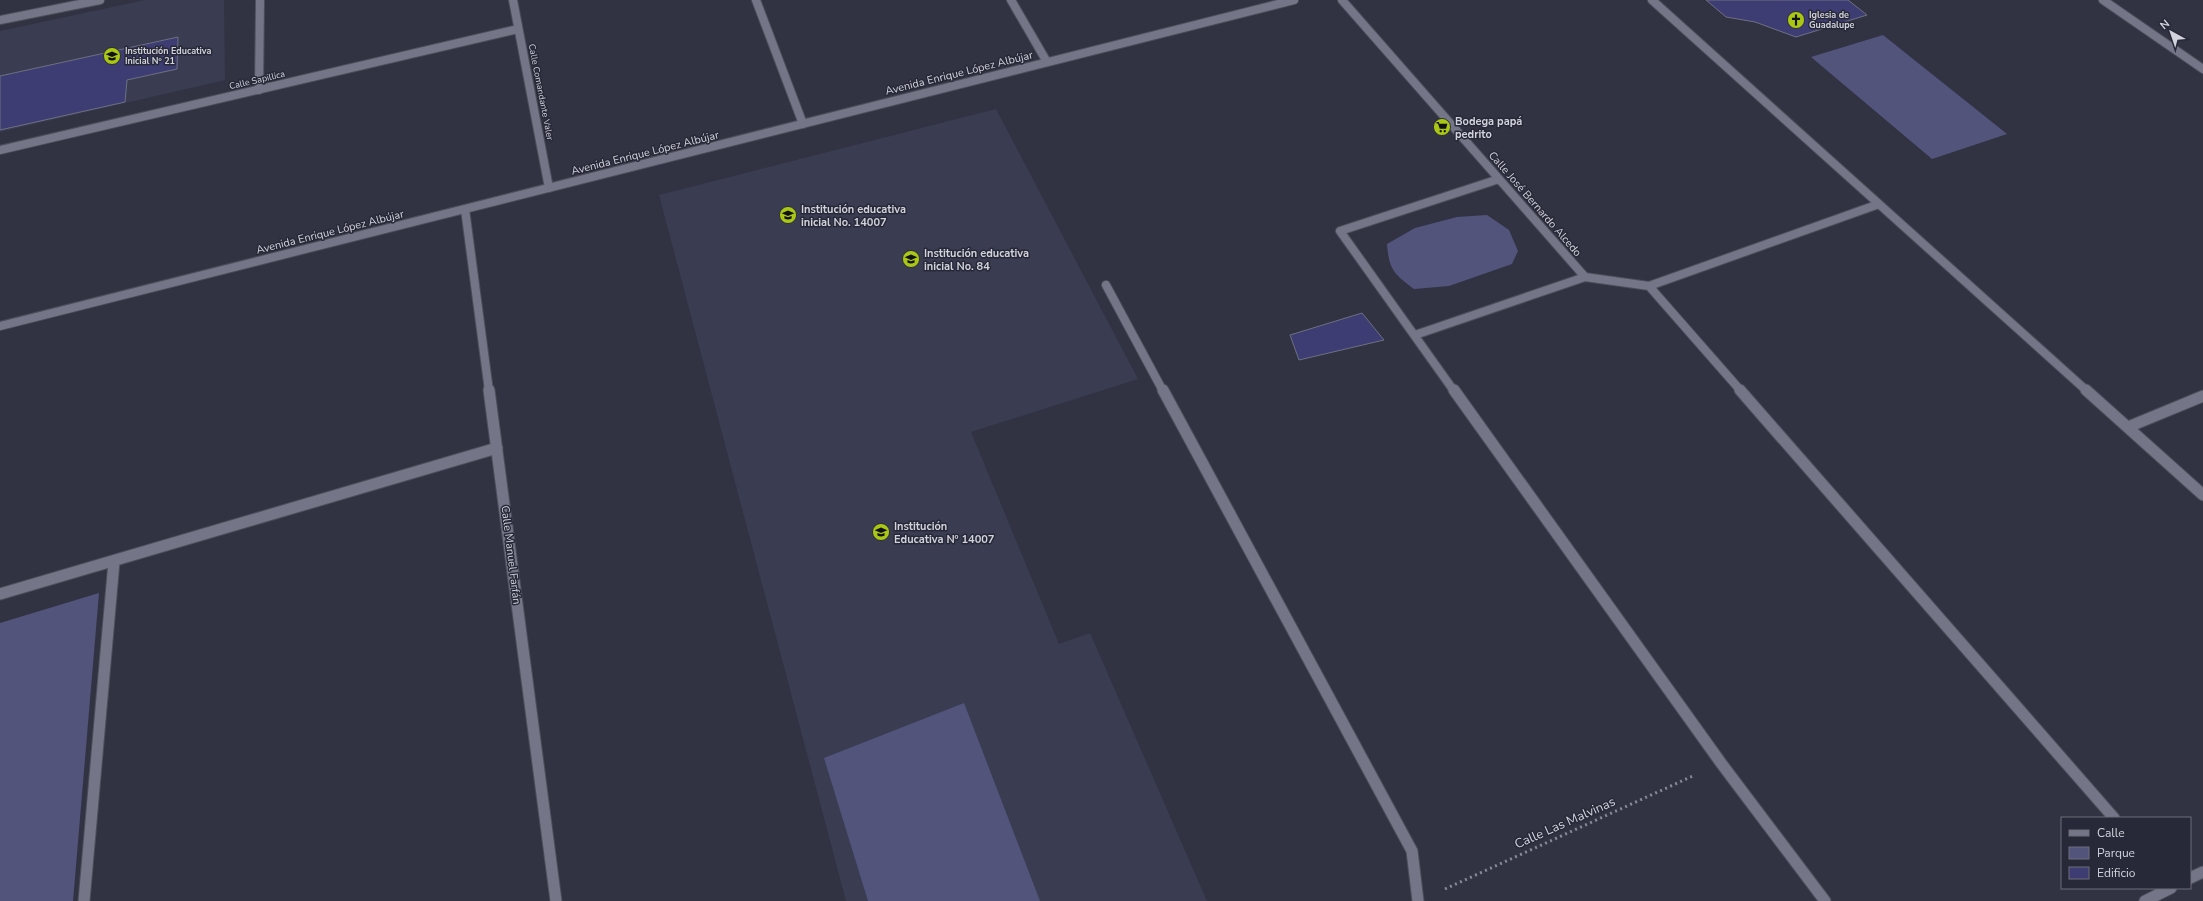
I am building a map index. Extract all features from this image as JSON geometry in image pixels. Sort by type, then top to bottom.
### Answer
[{"type":"street","points":[[0,20],[100,0]]},
{"type":"street","points":[[259,90],[260,0]]},
{"type":"street","name":"Calle Comandante Valer","points":[[512,0],[549,188]]},
{"type":"street","points":[[756,0],[803,124]]},
{"type":"street","points":[[1011,0],[1047,62]]},
{"type":"street","name":"Avenida Enrique López Albújar","points":[[0,326],[1294,0]]},
{"type":"street","name":"Calle José Bernardo Alcedo","points":[[1342,0],[1584,277]]},
{"type":"street","points":[[1652,0],[2203,495]]},
{"type":"street","points":[[2103,0],[2203,69]]},
{"type":"street","name":"Calle Sapillica","points":[[0,150],[518,29]]},
{"type":"street","points":[[1499,179],[1340,231],[1721,763],[1825,901]]},
{"type":"street","points":[[1415,335],[1584,277],[1649,286],[1879,204]]},
{"type":"street","name":"Calle Manuel Farfán","points":[[465,209],[556,901]]},
{"type":"street","points":[[1106,286],[1412,851],[1418,901]]},
{"type":"street","points":[[1649,286],[2113,817]]},
{"type":"street","points":[[2128,427],[2203,396]]},
{"type":"street","points":[[0,594],[114,562],[497,448]]},
{"type":"street","points":[[84,901],[114,562]]},
{"type":"street","points":[[2191,878],[2203,872]]},
{"type":"street","points":[[2146,901],[2169,889]]},
{"type":"path","name":"Calle Las Malvinas","points":[[1418,901],[1721,763]]},
{"type":"shaded area","name":"Institución Educativa Inicial Nº 21","points":[[145,0],[224,0],[225,80],[0,132],[0,31]]},
{"type":"shaded area","name":"Institución Educativa Nº 14007","points":[[996,109],[1138,379],[971,432],[1059,644],[1090,633],[1207,901],[846,901],[659,195]]},
{"type":"green space","points":[[1883,35],[2007,134],[1932,159],[1811,57]]},
{"type":"green space","points":[[1487,215],[1509,230],[1518,251],[1512,264],[1449,286],[1414,289],[1397,275],[1391,266],[1387,244],[1415,228],[1457,217]]},
{"type":"green space","points":[[99,593],[73,901],[0,901],[0,623]]},
{"type":"green space","points":[[964,703],[1040,901],[868,901],[824,758]]},
{"type":"building","name":"Iglesia de Guadalupe","points":[[1706,0],[1848,0],[1867,15],[1796,37],[1755,22],[1726,17]]},
{"type":"building","points":[[178,37],[177,69],[127,80],[125,102],[0,130],[0,76]]},
{"type":"building","points":[[1362,313],[1384,340],[1299,360],[1290,335]]},
{"type":"place","name":"Iglesia de Guadalupe","points":[[1796,20]]},
{"type":"place","name":"Institución Educativa Inicial Nº 21","points":[[112,56]]},
{"type":"place","name":"Bodega papá pedrito","points":[[1442,127]]},
{"type":"place","name":"Institución educativa inicial No. 14007","points":[[788,215]]},
{"type":"place","name":"Institución educativa inicial No. 84","points":[[911,259]]},
{"type":"place","name":"Institución Educativa Nº 14007","points":[[881,532]]}]
